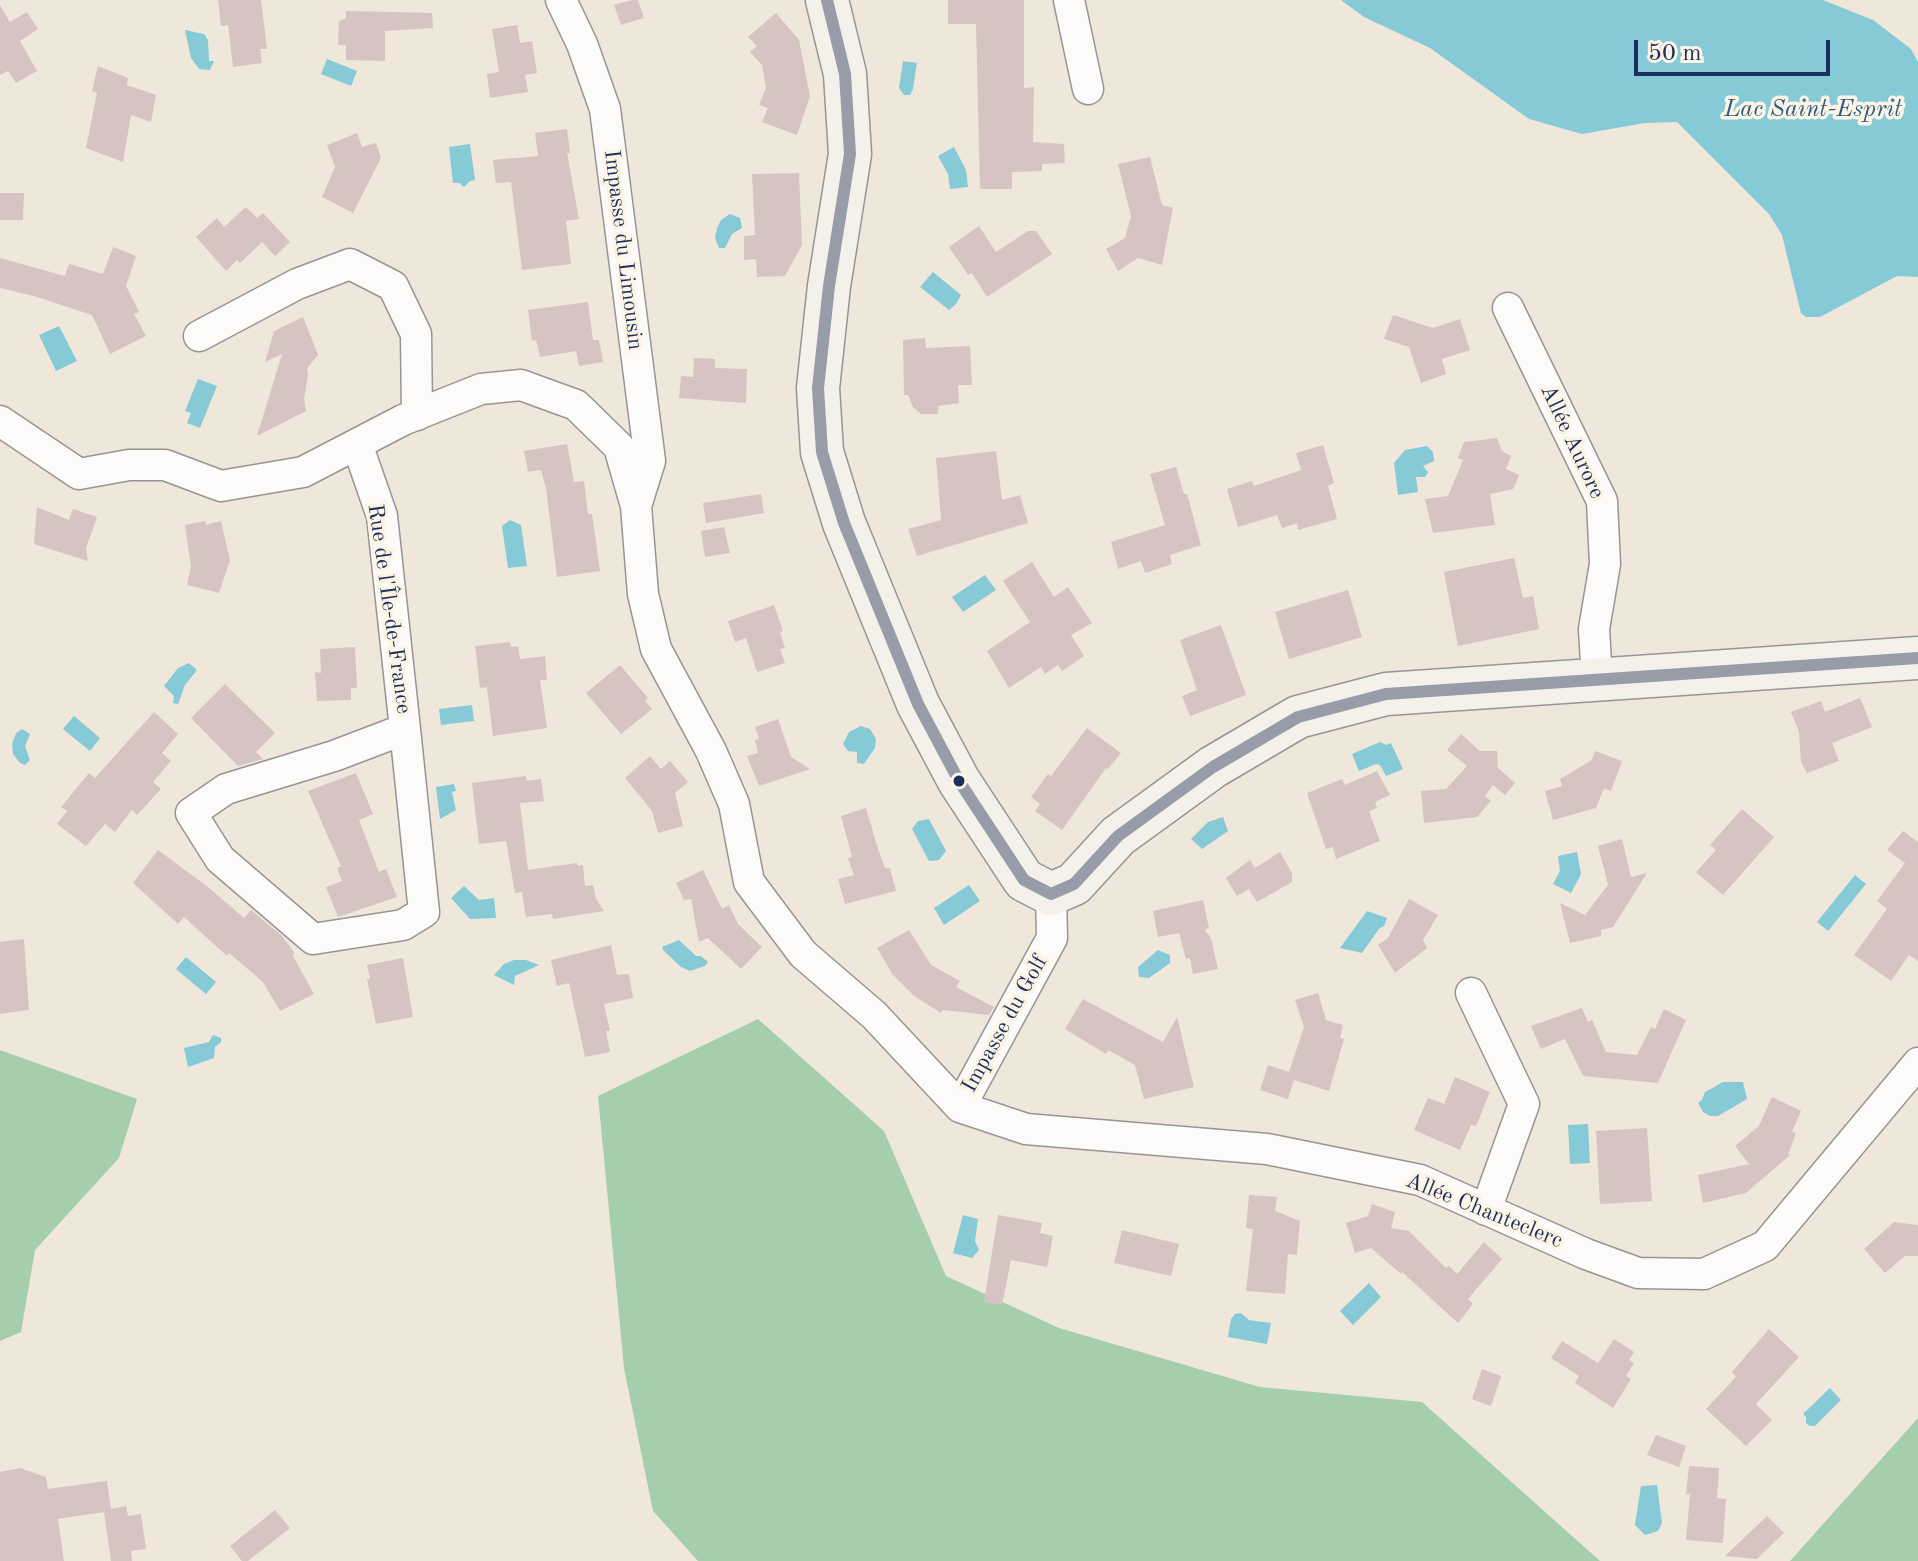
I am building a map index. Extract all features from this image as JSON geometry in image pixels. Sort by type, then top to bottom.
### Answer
[{"type":"street","name":"Impasse du Limousin","points":[[561,0],[582,44],[605,109],[650,461],[636,506]]},
{"type":"street","points":[[827,0],[845,74],[850,154],[829,286],[818,388],[822,452],[844,523],[918,704],[959,781],[1024,880],[1051,894],[1074,884],[1118,836],[1213,767],[1298,717],[1386,694],[1918,658]]},
{"type":"street","points":[[1069,0],[1088,89]]},
{"type":"street","points":[[199,336],[297,284],[350,264],[393,286],[416,334],[417,415]]},
{"type":"street","name":"Allée Aurore","points":[[1508,308],[1602,501],[1605,564],[1594,629],[1597,680]]},
{"type":"street","points":[[0,421],[79,474],[129,465],[165,465],[221,486],[303,472],[417,415],[481,389],[521,385],[576,405],[619,447],[636,506],[643,594],[656,649],[711,751],[734,804],[749,882],[803,954],[874,1015],[960,1107]]},
{"type":"street","name":"Rue de l'Île-de-France","points":[[357,444],[382,516],[405,729],[424,912],[403,925],[313,939],[220,859],[191,813],[226,789],[334,756],[405,729]]},
{"type":"street","name":"Impasse du Golf","points":[[960,1107],[1052,938],[1051,894]]},
{"type":"street","points":[[1471,993],[1524,1104],[1486,1210]]},
{"type":"street","name":"Allée Chanteclerc","points":[[960,1107],[1026,1129],[1267,1149],[1420,1180],[1586,1254],[1638,1273],[1704,1274],[1765,1246],[1918,1063]]},
{"type":"green space","points":[[758,1019],[884,1131],[946,1276],[1059,1328],[1260,1387],[1422,1402],[1600,1561],[698,1561],[653,1511],[624,1368],[598,1096]]},
{"type":"green space","points":[[0,1050],[137,1099],[119,1158],[35,1250],[21,1332],[0,1341]]},
{"type":"green space","points":[[1918,1418],[1918,1561],[1790,1561]]},
{"type":"water","name":"Lac Saint-Esprit","points":[[1341,0],[1823,0],[1873,20],[1911,49],[1918,62],[1918,277],[1897,276],[1820,317],[1806,317],[1801,313],[1782,235],[1769,214],[1677,122],[1645,123],[1582,134],[1529,119],[1430,48],[1364,17]]},
{"type":"water","points":[[185,30],[204,34],[208,40],[209,61],[214,61],[210,70],[199,69],[191,58]]},
{"type":"water","points":[[327,59],[357,71],[351,86],[321,74]]},
{"type":"water","points":[[903,61],[917,63],[910,95],[904,95],[899,88]]},
{"type":"water","points":[[470,144],[475,180],[464,187],[453,183],[449,147]]},
{"type":"water","points":[[954,147],[966,170],[968,187],[950,189],[948,174],[938,156]]},
{"type":"water","points":[[730,214],[740,218],[742,228],[732,234],[725,248],[719,248],[715,238],[717,228],[721,220]]},
{"type":"water","points":[[933,272],[961,295],[949,310],[920,287]]},
{"type":"water","points":[[59,326],[77,361],[56,371],[39,335]]},
{"type":"water","points":[[198,379],[217,386],[200,428],[187,423],[191,413],[185,411]]},
{"type":"water","points":[[1427,446],[1433,452],[1434,461],[1423,466],[1428,472],[1425,477],[1416,477],[1418,492],[1398,495],[1394,463],[1405,450]]},
{"type":"water","points":[[510,520],[521,525],[527,566],[508,568],[502,526]]},
{"type":"water","points":[[985,575],[996,590],[963,612],[952,597]]},
{"type":"water","points":[[189,663],[197,670],[185,685],[178,704],[173,703],[174,696],[164,686],[178,668]]},
{"type":"water","points":[[472,705],[474,721],[441,725],[439,709]]},
{"type":"water","points":[[74,716],[100,738],[90,751],[63,729]]},
{"type":"water","points":[[861,726],[870,729],[876,739],[875,748],[864,764],[857,763],[857,752],[848,751],[843,744],[849,732]]},
{"type":"water","points":[[22,729],[30,734],[25,746],[30,760],[25,765],[13,754],[12,744],[16,733]]},
{"type":"water","points":[[1380,742],[1386,745],[1391,743],[1403,769],[1386,776],[1380,765],[1376,764],[1359,771],[1352,754]]},
{"type":"water","points":[[454,784],[456,791],[452,792],[456,810],[440,819],[436,787]]},
{"type":"water","points":[[1223,817],[1228,831],[1202,849],[1191,839],[1208,822]]},
{"type":"water","points":[[929,819],[946,851],[939,860],[929,861],[912,829],[918,821]]},
{"type":"water","points":[[1577,852],[1581,874],[1571,893],[1553,884],[1560,871],[1558,856]]},
{"type":"water","points":[[1855,875],[1866,884],[1828,931],[1817,922]]},
{"type":"water","points":[[969,885],[980,901],[944,925],[934,908]]},
{"type":"water","points":[[464,886],[479,900],[494,898],[496,918],[470,919],[451,898]]},
{"type":"water","points":[[1367,911],[1387,918],[1384,926],[1362,953],[1340,948]]},
{"type":"water","points":[[679,940],[696,956],[708,962],[705,966],[690,971],[663,950],[662,947]]},
{"type":"water","points":[[1158,950],[1170,955],[1170,963],[1149,978],[1139,977],[1138,967]]},
{"type":"water","points":[[186,957],[216,982],[206,994],[176,969]]},
{"type":"water","points":[[514,960],[539,965],[515,976],[514,985],[494,975],[504,964]]},
{"type":"water","points":[[213,1035],[221,1038],[215,1047],[214,1058],[188,1067],[184,1048],[209,1042]]},
{"type":"water","points":[[1723,1082],[1743,1082],[1747,1099],[1718,1116],[1710,1116],[1703,1112],[1698,1103],[1705,1092]]},
{"type":"water","points":[[1588,1124],[1590,1163],[1570,1164],[1568,1125]]},
{"type":"water","points":[[963,1215],[978,1219],[975,1241],[979,1250],[972,1258],[953,1253]]},
{"type":"water","points":[[1369,1283],[1381,1297],[1353,1325],[1340,1311]]},
{"type":"water","points":[[1241,1313],[1249,1320],[1271,1323],[1267,1344],[1228,1337],[1231,1319]]},
{"type":"water","points":[[1830,1388],[1841,1400],[1815,1426],[1810,1426],[1803,1414]]},
{"type":"water","points":[[1657,1485],[1662,1523],[1658,1531],[1645,1535],[1635,1525],[1641,1486]]},
{"type":"building","points":[[218,0],[261,0],[267,49],[260,49],[262,63],[233,67],[228,25],[221,26]]},
{"type":"building","points":[[638,0],[644,18],[621,25],[614,5]]},
{"type":"building","points":[[948,0],[1024,0],[1024,88],[1034,87],[1033,142],[1064,144],[1065,163],[1042,164],[1042,171],[1012,172],[1012,189],[980,189],[976,24],[948,24]]},
{"type":"building","points":[[0,5],[10,22],[27,12],[38,29],[20,41],[37,71],[16,83],[8,71],[0,75]]},
{"type":"building","points":[[346,11],[432,13],[433,28],[385,31],[385,61],[346,60],[346,45],[338,45],[339,21],[346,18]]},
{"type":"building","points":[[776,13],[799,40],[810,96],[797,135],[762,122],[768,108],[759,105],[766,88],[762,65],[750,52],[757,46],[748,37]]},
{"type":"building","points":[[517,25],[520,43],[532,41],[537,73],[525,75],[528,92],[490,98],[487,74],[499,72],[492,29]]},
{"type":"building","points":[[98,66],[128,78],[127,85],[156,95],[151,122],[131,115],[123,162],[86,148],[97,93],[92,91]]},
{"type":"building","points":[[567,129],[570,153],[567,153],[579,219],[566,221],[571,264],[522,270],[511,182],[496,183],[493,160],[538,156],[535,133]]},
{"type":"building","points":[[357,133],[362,147],[376,143],[381,158],[353,213],[322,197],[335,167],[327,145]]},
{"type":"building","points":[[1150,157],[1162,205],[1173,208],[1162,265],[1138,258],[1118,271],[1106,249],[1125,238],[1131,216],[1118,164]]},
{"type":"building","points":[[799,173],[802,245],[785,276],[757,277],[756,259],[744,260],[744,236],[755,235],[752,174]]},
{"type":"building","points":[[0,193],[24,193],[23,220],[0,220]]},
{"type":"building","points":[[246,207],[257,218],[263,213],[290,242],[275,256],[262,242],[240,263],[237,260],[226,271],[196,237],[217,218],[224,227]]},
{"type":"building","points":[[979,226],[996,252],[1028,231],[1036,231],[1052,254],[987,297],[972,273],[968,275],[949,247]]},
{"type":"building","points":[[113,247],[136,256],[126,286],[139,312],[134,314],[146,336],[110,354],[92,315],[0,288],[0,258],[65,276],[69,264],[103,274]]},
{"type":"building","points":[[588,302],[593,340],[599,340],[603,362],[579,366],[576,351],[540,357],[536,340],[532,341],[528,310]]},
{"type":"building","points":[[1393,315],[1433,328],[1460,319],[1470,350],[1442,359],[1446,374],[1421,383],[1409,347],[1384,339]]},
{"type":"building","points":[[303,317],[318,355],[307,368],[306,411],[257,436],[282,354],[265,362],[274,331]]},
{"type":"building","points":[[925,338],[926,348],[970,346],[972,385],[958,385],[959,403],[938,406],[938,414],[921,414],[913,407],[908,395],[904,395],[903,340]]},
{"type":"building","points":[[694,358],[715,359],[715,368],[747,369],[746,403],[679,398],[681,376],[693,377]]},
{"type":"building","points":[[1497,438],[1502,451],[1511,456],[1506,469],[1519,475],[1513,489],[1490,494],[1495,525],[1433,533],[1425,499],[1448,496],[1463,460],[1458,458],[1464,442]]},
{"type":"building","points":[[567,444],[574,482],[584,481],[600,571],[557,577],[546,488],[541,470],[528,472],[524,451]]},
{"type":"building","points":[[1323,445],[1334,483],[1328,486],[1337,519],[1298,530],[1297,523],[1282,528],[1277,515],[1238,527],[1227,489],[1252,481],[1254,486],[1301,470],[1296,453]]},
{"type":"building","points":[[996,451],[1002,500],[1020,495],[1028,523],[917,556],[908,529],[941,520],[936,458]]},
{"type":"building","points":[[1176,467],[1201,545],[1170,555],[1172,564],[1145,573],[1141,561],[1118,569],[1111,542],[1165,525],[1150,474]]},
{"type":"building","points":[[761,494],[764,513],[706,523],[703,503]]},
{"type":"building","points":[[37,507],[69,520],[73,509],[97,517],[86,548],[88,561],[34,544]]},
{"type":"building","points":[[205,521],[206,525],[221,521],[230,560],[219,593],[187,585],[191,566],[185,525]]},
{"type":"building","points":[[724,527],[730,553],[705,557],[701,531]]},
{"type":"building","points":[[1514,558],[1523,598],[1533,596],[1539,629],[1458,646],[1444,572]]},
{"type":"building","points":[[1032,562],[1054,597],[1068,587],[1092,623],[1071,635],[1084,656],[1062,671],[1058,665],[1045,674],[1041,667],[1009,688],[987,651],[1030,622],[1003,581]]},
{"type":"building","points":[[1348,590],[1362,637],[1289,659],[1275,612]]},
{"type":"building","points":[[774,605],[783,631],[780,632],[785,648],[780,649],[785,663],[757,672],[746,638],[735,642],[728,621]]},
{"type":"building","points":[[1221,625],[1246,695],[1190,716],[1182,696],[1197,690],[1180,640]]},
{"type":"building","points":[[510,642],[511,647],[518,646],[520,659],[545,656],[547,680],[540,680],[547,728],[493,736],[487,687],[480,688],[475,646]]},
{"type":"building","points":[[355,647],[357,688],[351,688],[351,700],[317,701],[315,672],[321,673],[320,649]]},
{"type":"building","points":[[620,665],[648,698],[645,701],[652,709],[621,734],[586,693]]},
{"type":"building","points":[[225,684],[275,733],[256,752],[263,759],[238,766],[191,718]]},
{"type":"building","points":[[1860,698],[1872,727],[1832,743],[1839,761],[1807,773],[1801,762],[1799,732],[1791,712],[1821,701],[1825,712]]},
{"type":"building","points":[[154,712],[178,734],[162,753],[171,761],[153,782],[161,789],[137,815],[132,810],[115,832],[105,824],[86,846],[57,824],[67,811],[61,807],[89,773],[95,778]]},
{"type":"building","points":[[778,719],[791,757],[810,769],[759,786],[747,756],[758,753],[755,740],[759,739],[755,727]]},
{"type":"building","points":[[1087,728],[1121,753],[1106,768],[1062,830],[1035,811],[1040,804],[1031,797]]},
{"type":"building","points":[[1461,734],[1480,751],[1497,751],[1498,768],[1515,783],[1505,795],[1493,785],[1485,796],[1491,801],[1477,817],[1424,823],[1421,791],[1446,789],[1467,766],[1447,750]]},
{"type":"building","points":[[1595,751],[1622,761],[1611,791],[1604,788],[1596,808],[1553,820],[1545,791],[1562,786],[1560,779],[1592,760]]},
{"type":"building","points":[[650,756],[661,769],[670,761],[688,782],[675,793],[683,826],[658,833],[652,811],[625,778]]},
{"type":"building","points":[[1377,771],[1390,795],[1375,802],[1377,808],[1369,811],[1380,841],[1336,859],[1333,847],[1326,849],[1307,793],[1342,779],[1345,785]]},
{"type":"building","points":[[356,773],[373,814],[359,820],[379,872],[386,869],[397,897],[338,917],[326,887],[342,881],[337,868],[341,866],[308,791]]},
{"type":"building","points":[[526,776],[527,781],[541,779],[544,801],[520,803],[528,870],[577,863],[578,866],[583,865],[585,886],[593,885],[596,899],[604,911],[553,919],[552,914],[526,917],[522,892],[515,893],[506,841],[479,844],[472,783]]},
{"type":"building","points":[[866,808],[878,849],[885,868],[890,868],[896,891],[845,904],[838,879],[854,875],[841,816]]},
{"type":"building","points":[[1742,809],[1774,837],[1723,895],[1696,872],[1716,850],[1710,845]]},
{"type":"building","points":[[1903,831],[1918,842],[1918,961],[1909,955],[1891,981],[1854,955],[1887,909],[1877,901],[1905,863],[1887,850]]},
{"type":"building","points":[[1622,839],[1631,877],[1647,873],[1613,927],[1601,930],[1601,936],[1570,943],[1560,903],[1585,915],[1608,885],[1598,846]]},
{"type":"building","points":[[158,850],[244,918],[251,910],[281,935],[294,952],[293,956],[314,994],[280,1011],[263,982],[229,953],[227,956],[184,917],[178,924],[133,883]]},
{"type":"building","points":[[1280,852],[1292,873],[1292,882],[1257,902],[1249,889],[1237,896],[1226,878],[1250,860],[1255,868]]},
{"type":"building","points":[[703,870],[722,909],[729,905],[738,924],[762,947],[741,969],[708,938],[699,942],[691,899],[684,900],[676,883]]},
{"type":"building","points":[[1409,899],[1438,915],[1423,940],[1427,948],[1395,973],[1378,945],[1388,938]]},
{"type":"building","points":[[1203,900],[1209,928],[1205,930],[1211,938],[1218,969],[1193,974],[1179,933],[1158,937],[1153,911]]},
{"type":"building","points":[[909,930],[931,965],[960,981],[956,987],[994,1007],[989,1015],[943,1010],[941,1013],[914,996],[893,975],[877,948]]},
{"type":"building","points":[[24,939],[29,1010],[0,1014],[0,942]]},
{"type":"building","points":[[611,945],[617,975],[629,974],[633,998],[604,1004],[610,1031],[606,1031],[610,1052],[585,1057],[569,983],[557,986],[551,960]]},
{"type":"building","points":[[403,958],[413,1017],[376,1024],[367,965]]},
{"type":"building","points":[[1318,993],[1326,1020],[1343,1025],[1340,1038],[1344,1039],[1329,1091],[1294,1080],[1288,1099],[1260,1090],[1268,1065],[1289,1072],[1304,1027],[1295,1000]]},
{"type":"building","points":[[1083,999],[1163,1042],[1177,1017],[1194,1087],[1144,1099],[1135,1065],[1108,1050],[1106,1054],[1065,1029]]},
{"type":"building","points":[[1582,1008],[1588,1022],[1592,1020],[1606,1052],[1637,1055],[1664,1009],[1686,1020],[1658,1083],[1583,1076],[1565,1039],[1541,1049],[1531,1026]]},
{"type":"building","points":[[1455,1077],[1490,1092],[1476,1126],[1471,1125],[1460,1150],[1414,1130],[1428,1098],[1444,1104]]},
{"type":"building","points":[[1772,1097],[1801,1111],[1792,1132],[1796,1133],[1790,1155],[1746,1193],[1703,1203],[1698,1175],[1749,1164],[1735,1146],[1759,1126]]},
{"type":"building","points":[[1647,1128],[1652,1201],[1600,1204],[1596,1131]]},
{"type":"building","points":[[1249,1195],[1277,1197],[1275,1211],[1300,1221],[1297,1255],[1288,1254],[1285,1294],[1246,1291],[1253,1229],[1246,1228]]},
{"type":"building","points":[[1372,1204],[1395,1212],[1391,1228],[1409,1231],[1446,1268],[1449,1266],[1457,1274],[1484,1242],[1502,1259],[1468,1299],[1473,1304],[1458,1323],[1371,1248],[1355,1253],[1346,1223],[1368,1216]]},
{"type":"building","points":[[998,1215],[1042,1223],[1040,1233],[1053,1236],[1047,1267],[1011,1260],[1002,1305],[984,1302]]},
{"type":"building","points":[[1894,1222],[1918,1225],[1918,1256],[1905,1256],[1885,1273],[1864,1249]]},
{"type":"building","points":[[1122,1230],[1179,1244],[1171,1276],[1114,1263]]},
{"type":"building","points":[[1769,1329],[1799,1357],[1756,1404],[1772,1420],[1746,1446],[1706,1409],[1736,1377],[1732,1372]]},
{"type":"building","points":[[1614,1339],[1634,1352],[1629,1360],[1634,1363],[1626,1376],[1631,1379],[1613,1408],[1575,1383],[1579,1376],[1551,1358],[1562,1341],[1598,1363]]},
{"type":"building","points":[[1482,1369],[1501,1376],[1491,1406],[1472,1399]]},
{"type":"building","points":[[1656,1435],[1686,1446],[1679,1467],[1647,1455]]},
{"type":"building","points":[[1689,1466],[1719,1468],[1717,1498],[1726,1499],[1723,1543],[1686,1540]]},
{"type":"building","points":[[20,1468],[46,1477],[48,1489],[107,1481],[111,1509],[126,1506],[128,1516],[141,1514],[146,1549],[131,1551],[132,1561],[111,1561],[104,1512],[58,1519],[64,1561],[0,1561],[0,1472]]},
{"type":"building","points":[[275,1510],[290,1528],[248,1561],[242,1561],[230,1546]]},
{"type":"building","points":[[1767,1516],[1784,1533],[1757,1559],[1725,1556]]},
{"type":"transit line","points":[[827,0],[845,74],[850,154],[829,286],[818,388],[822,452],[844,523],[918,704],[959,781],[1024,880],[1051,894]]},
{"type":"transit line","points":[[1051,894],[1074,884],[1118,836],[1213,767],[1298,717],[1386,694],[1918,658]]}]
